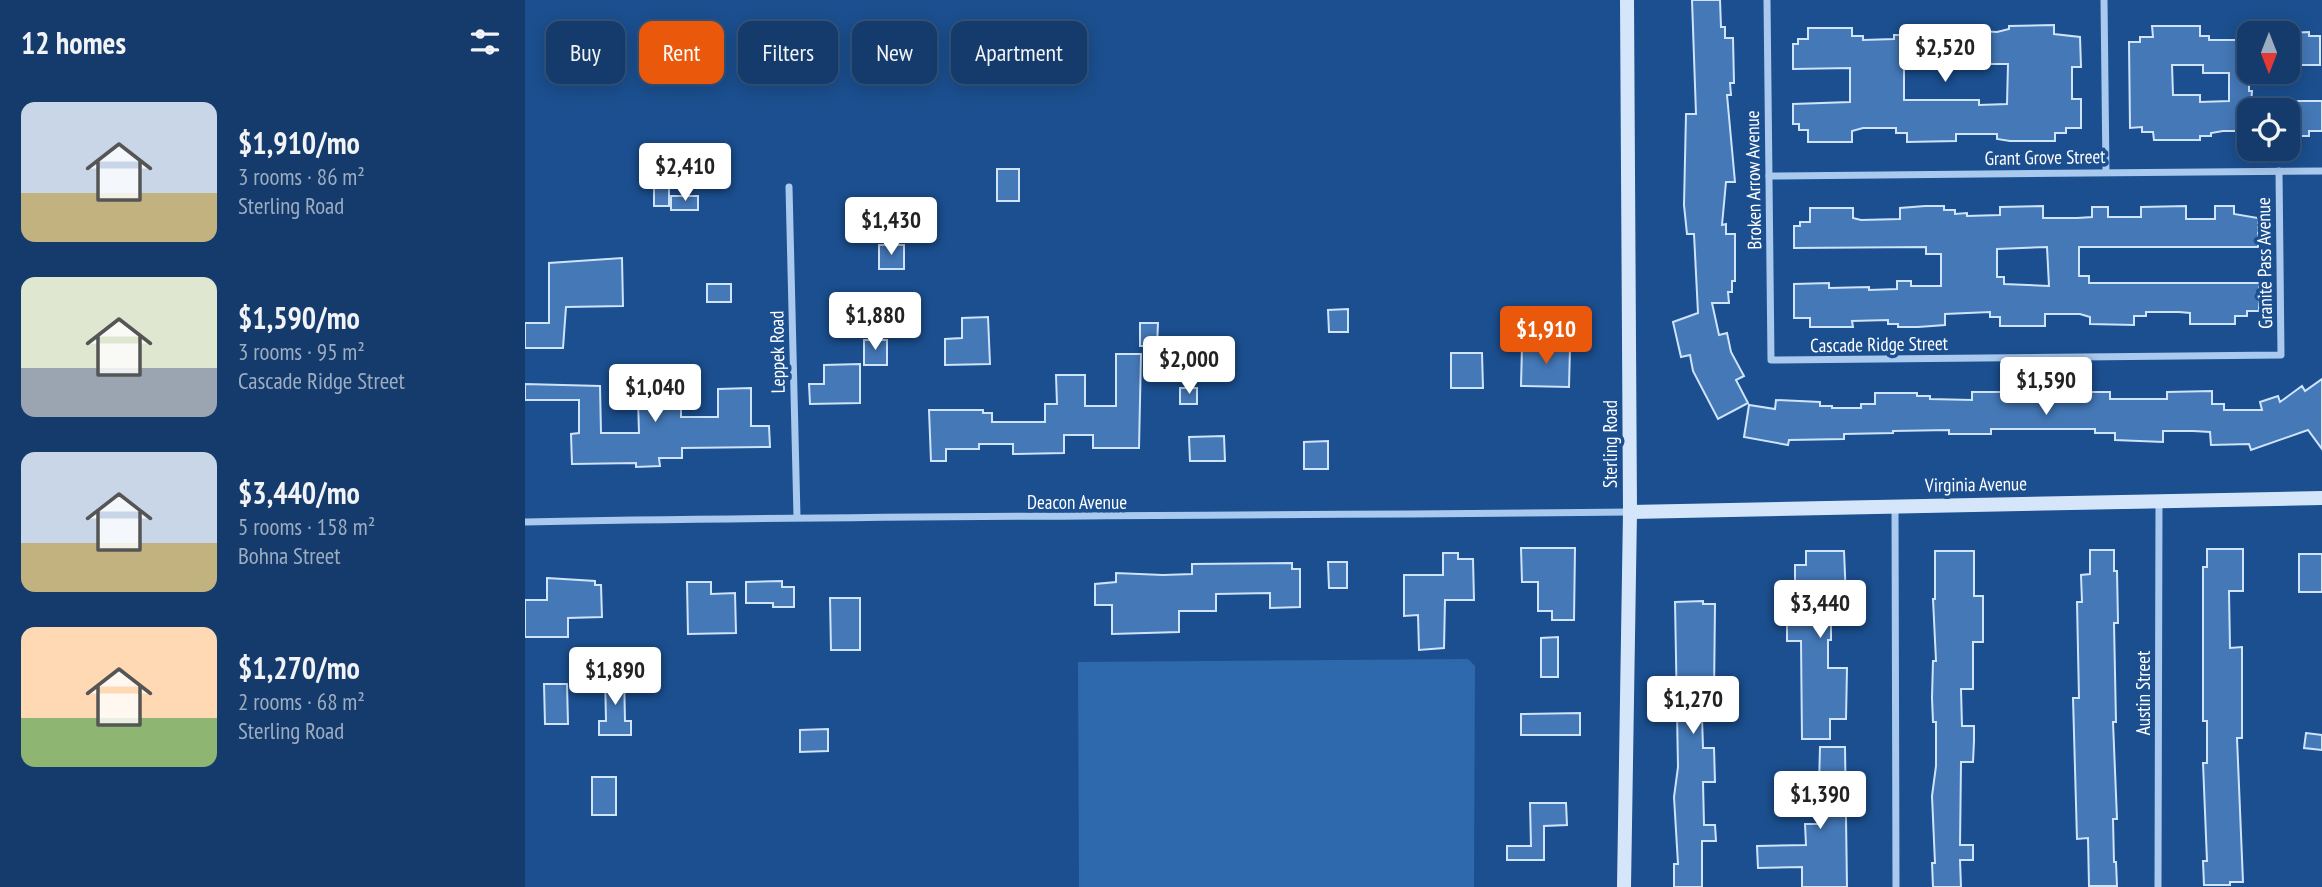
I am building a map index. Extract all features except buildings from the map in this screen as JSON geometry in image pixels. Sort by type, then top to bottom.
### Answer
[{"type":"street","name":"Sterling Road","points":[[1624,887],[1630,512],[1627,0]]},
{"type":"street","name":"Broken Arrow Avenue","points":[[1767,0],[1771,360]]},
{"type":"street","points":[[2104,0],[2106,172]]},
{"type":"street","name":"Granite Pass Avenue","points":[[2279,171],[2281,355]]},
{"type":"street","name":"Grant Grove Street","points":[[1769,176],[2322,171]]},
{"type":"street","name":"Leppek Road","points":[[789,187],[797,517]]},
{"type":"street","name":"Cascade Ridge Street","points":[[1771,360],[2281,355]]},
{"type":"street","name":"Virginia Avenue","points":[[1630,512],[2159,499],[2322,498]]},
{"type":"street","name":"Austin Street","points":[[2158,887],[2159,499]]},
{"type":"street","points":[[1895,506],[1895,887]]},
{"type":"street","name":"Deacon Avenue","points":[[525,522],[797,517],[1059,518],[1630,512]]},
{"type":"shaded area","points":[[1468,659],[1475,666],[1474,887],[1079,887],[1078,662]]}]
